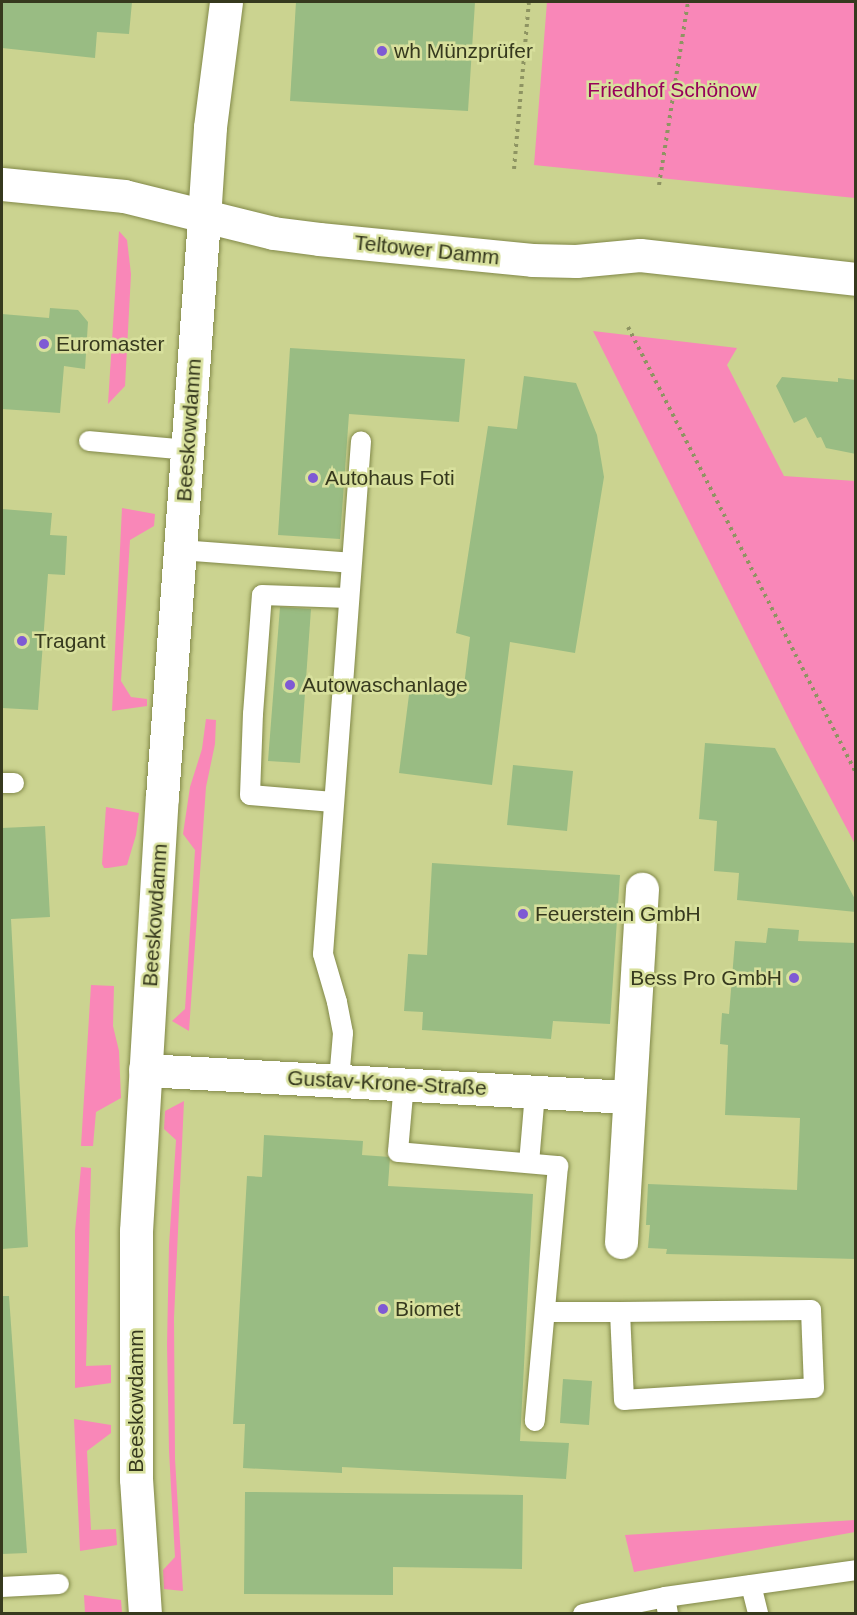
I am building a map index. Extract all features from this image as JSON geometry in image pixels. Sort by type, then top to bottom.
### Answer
[{"type":"main road","name":"Beeskowdamm","points":[[145,1614],[136,1479],[134,1380],[136,1231],[210,127],[226,2]]},
{"type":"main road","name":"Teltower Damm","points":[[2,184],[124,196],[204,218],[273,233],[532,260],[597,260],[640,255],[855,279]]},
{"type":"main road","points":[[621,1242],[642,889]]},
{"type":"main road","name":"Gustav-Krone-Straße","points":[[146,1070],[629,1097]]},
{"type":"lane","points":[[89,441],[187,450]]},
{"type":"lane","points":[[339,1080],[343,1034],[337,1002],[322,954],[361,441]]},
{"type":"lane","points":[[180,550],[351,563]]},
{"type":"lane","points":[[333,802],[250,795],[253,714],[262,595],[349,598]]},
{"type":"lane","points":[[404,1083],[398,1152],[558,1166],[535,1421]]},
{"type":"lane","points":[[529,1163],[535,1093]]},
{"type":"lane","points":[[545,1312],[811,1310],[814,1388],[624,1400],[620,1312]]},
{"type":"lane","points":[[583,1614],[666,1605],[751,1585],[855,1570]]},
{"type":"lane","points":[[2,1587],[59,1584]]},
{"type":"lane","points":[[751,1585],[758,1614]]},
{"type":"path","points":[[514,169],[529,2]]},
{"type":"path","points":[[659,185],[688,2]]},
{"type":"path","points":[[628,327],[855,773]]},
{"type":"green space","name":"Friedhof Schönow","points":[[547,2],[855,2],[855,198],[534,165]]},
{"type":"green space","points":[[119,231],[127,240],[131,274],[125,386],[108,404]]},
{"type":"green space","points":[[593,331],[737,348],[727,365],[784,476],[855,481],[855,844],[797,735]]},
{"type":"green space","points":[[122,508],[155,514],[154,526],[130,540],[121,681],[131,697],[147,699],[147,706],[112,711]]},
{"type":"green space","points":[[206,719],[216,720],[215,744],[206,787],[189,1031],[172,1021],[185,1009],[195,850],[183,834],[190,787],[202,749]]},
{"type":"green space","points":[[106,807],[139,813],[136,835],[127,865],[104,868],[102,864]]},
{"type":"green space","points":[[91,985],[114,986],[113,1026],[119,1051],[121,1098],[96,1112],[93,1146],[81,1146]]},
{"type":"green space","points":[[184,1101],[174,1318],[175,1459],[183,1591],[164,1589],[163,1570],[175,1557],[169,1451],[167,1345],[169,1245],[176,1140],[164,1129],[165,1111]]},
{"type":"green space","points":[[81,1167],[91,1168],[86,1366],[111,1365],[111,1383],[75,1388],[75,1231]]},
{"type":"green space","points":[[74,1419],[111,1425],[111,1433],[87,1451],[91,1530],[116,1529],[117,1545],[80,1551]]},
{"type":"green space","points":[[855,1520],[855,1532],[634,1572],[625,1535]]},
{"type":"green space","points":[[84,1595],[121,1600],[122,1613],[85,1613]]},
{"type":"building","points":[[2,2],[132,2],[129,34],[97,32],[95,58],[2,48]]},
{"type":"building","name":"wh Münzprüfer","points":[[296,2],[475,2],[468,111],[290,101]]},
{"type":"building","name":"Euromaster","points":[[50,308],[78,310],[88,322],[85,369],[64,366],[60,413],[2,409],[2,314],[49,318]]},
{"type":"building","name":"Autohaus Foti","points":[[290,348],[465,359],[459,422],[349,414],[340,539],[278,535]]},
{"type":"building","points":[[524,376],[576,383],[597,435],[604,477],[575,653],[510,642],[492,785],[399,773],[410,687],[463,694],[470,637],[456,633],[488,426],[517,429]]},
{"type":"building","points":[[782,377],[838,382],[838,378],[856,380],[856,454],[826,448],[821,437],[817,438],[806,417],[794,423],[776,386]]},
{"type":"building","name":"Tragant","points":[[2,509],[52,513],[50,535],[67,536],[65,575],[48,574],[38,710],[2,708]]},
{"type":"building","name":"Autowaschanlage","points":[[280,607],[311,609],[300,763],[268,761]]},
{"type":"building","points":[[705,743],[775,748],[856,901],[856,912],[737,900],[739,873],[714,871],[717,821],[699,819]]},
{"type":"building","points":[[513,765],[573,771],[567,831],[507,825]]},
{"type":"building","points":[[45,826],[50,917],[11,919],[28,1247],[2,1249],[2,828]]},
{"type":"building","name":"Feuerstein GmbH","points":[[432,863],[620,875],[610,1024],[553,1021],[551,1039],[422,1030],[423,1012],[404,1011],[408,954],[427,955]]},
{"type":"building","points":[[768,928],[799,930],[798,941],[856,943],[856,1259],[666,1254],[667,1249],[648,1248],[650,1225],[646,1225],[648,1184],[797,1190],[800,1118],[725,1115],[728,1045],[720,1044],[722,1013],[729,1014],[735,941],[766,943]]},
{"type":"building","name":"Biomet","points":[[264,1135],[363,1141],[362,1155],[390,1157],[388,1186],[533,1194],[520,1441],[569,1443],[566,1479],[342,1467],[342,1473],[243,1468],[245,1424],[233,1424],[247,1176],[262,1177]]},
{"type":"building","points":[[2,1296],[9,1296],[27,1553],[2,1554]]},
{"type":"building","points":[[563,1379],[592,1381],[589,1425],[560,1423]]},
{"type":"building","points":[[245,1492],[523,1495],[522,1569],[393,1567],[393,1595],[244,1594]]},
{"type":"place","name":"wh Münzprüfer","points":[[382,51]]},
{"type":"place","name":"Euromaster","points":[[44,344]]},
{"type":"place","name":"Autohaus Foti","points":[[313,478]]},
{"type":"place","name":"Tragant","points":[[22,641]]},
{"type":"place","name":"Autowaschanlage","points":[[290,685]]},
{"type":"place","name":"Feuerstein GmbH","points":[[523,914]]},
{"type":"place","name":"Bess Pro GmbH","points":[[794,978]]},
{"type":"place","name":"Biomet","points":[[383,1309]]}]
